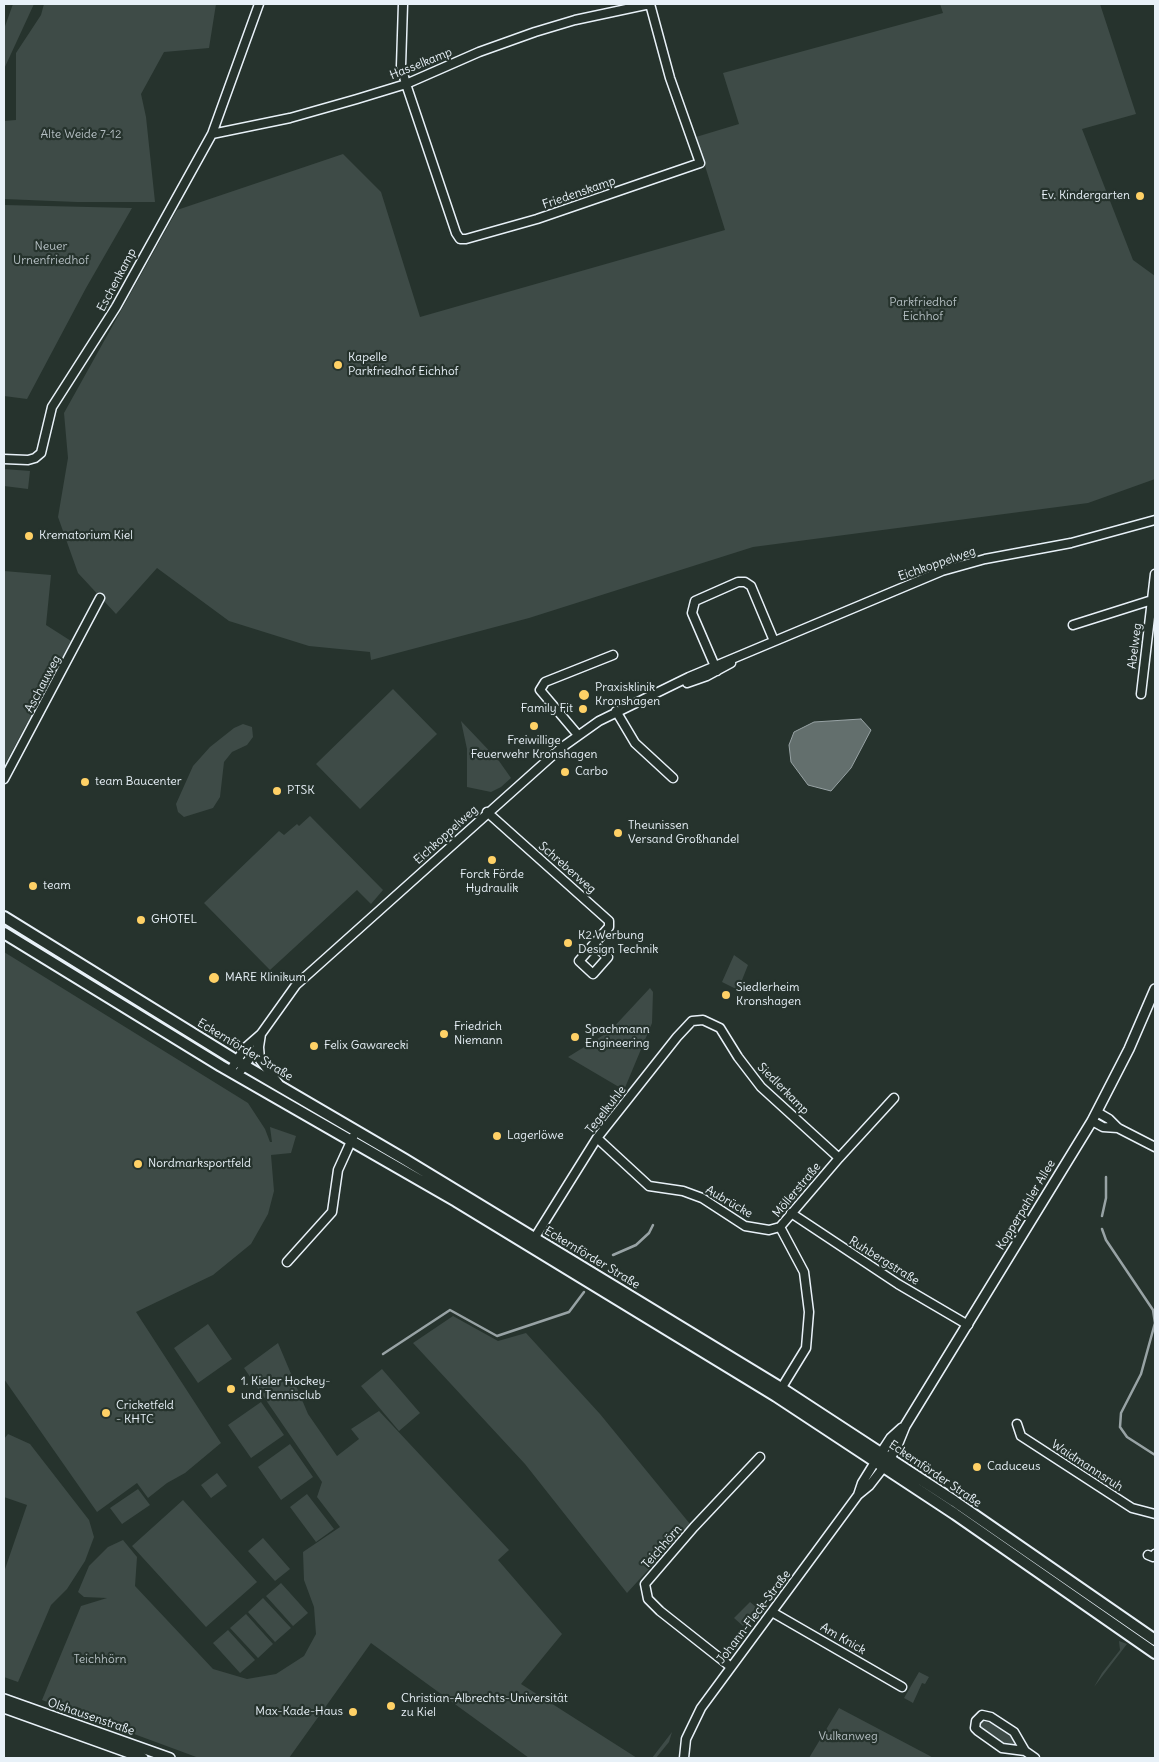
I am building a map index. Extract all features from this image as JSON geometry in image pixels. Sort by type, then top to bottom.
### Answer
[{"type":"main road","name":"Eckernförder Straße","points":[[4,917],[278,1084],[354,1135],[886,1456],[1132,1631],[1155,1653]]},
{"type":"main road","name":"Eckernförder Straße","points":[[4,933],[233,1073],[354,1135]]},
{"type":"main road","name":"Eckernförder Straße","points":[[779,1392],[879,1466],[1132,1631],[1155,1640]]},
{"type":"street","points":[[212,134],[259,4]]},
{"type":"street","points":[[403,4],[401,66],[406,84]]},
{"type":"street","name":"Hasselkamp","points":[[212,134],[290,118],[406,84],[479,52],[535,32],[575,20],[650,4]]},
{"type":"street","name":"Friedenskamp","points":[[406,84],[456,233],[460,239],[466,239],[537,219],[700,163],[670,78],[650,4]]},
{"type":"street","name":"Eschenkamp","points":[[4,459],[28,460],[37,456],[42,449],[52,407],[116,307],[212,134]]},
{"type":"street","name":"Eichkoppelweg","points":[[241,1063],[245,1048],[260,1034],[296,985],[487,812],[578,735],[616,711],[716,669],[774,641],[956,566],[1071,543],[1155,520]]},
{"type":"street","name":"Abelweg","points":[[1141,694],[1155,574]]},
{"type":"street","points":[[716,669],[692,613],[695,601],[738,582],[745,582],[751,586],[774,641]]},
{"type":"street","name":"Aschauweg","points":[[4,779],[100,598]]},
{"type":"street","name":"Abelweg","points":[[1073,625],[1152,600]]},
{"type":"street","points":[[578,735],[540,690],[545,682],[613,655]]},
{"type":"street","points":[[616,711],[635,743],[673,778]]},
{"type":"street","name":"Schreberweg","points":[[487,812],[609,920],[609,927],[594,945]]},
{"type":"street","name":"Kopperpahler Allee","points":[[879,1466],[968,1325],[1092,1121],[1155,989]]},
{"type":"street","name":"Tegelkuhle","points":[[532,1241],[597,1138],[688,1024],[692,1021],[703,1020],[720,1028]]},
{"type":"street","name":"Siedlerkamp","points":[[720,1028],[738,1057],[761,1087],[839,1158]]},
{"type":"street","name":"Eichkoppelweg","points":[[260,1034],[258,1046],[262,1065],[278,1084]]},
{"type":"street","name":"Eichkoppelweg","points":[[233,1073],[258,1046]]},
{"type":"street","name":"Möllerstraße","points":[[779,1392],[806,1348],[809,1312],[804,1272],[780,1227],[894,1098]]},
{"type":"street","points":[[1097,1112],[1109,1118],[1118,1128]]},
{"type":"street","points":[[1092,1121],[1104,1126],[1118,1128],[1155,1147]]},
{"type":"street","points":[[287,1262],[332,1212],[338,1170],[354,1135]]},
{"type":"street","name":"Aubrücke","points":[[597,1138],[649,1186],[683,1191],[702,1198],[745,1226],[770,1230],[780,1227]]},
{"type":"street","name":"Ruhbergstraße","points":[[791,1213],[889,1278],[968,1325]]},
{"type":"street","name":"Waidmannsruh","points":[[1016,1424],[1021,1436],[1132,1508],[1155,1514]]},
{"type":"street","name":"Teichhörn","points":[[731,1667],[660,1611],[648,1598],[645,1584],[694,1527],[760,1457]]},
{"type":"street","name":"Johann-Fleck-Straße","points":[[684,1758],[686,1739],[696,1716],[858,1495],[869,1486],[879,1466]]},
{"type":"street","name":"Am Knick","points":[[772,1612],[902,1687]]},
{"type":"street","name":"Olshausenstraße","points":[[4,1699],[170,1758]]},
{"type":"street","name":"Olshausenstraße","points":[[4,1708],[143,1758]]},
{"type":"street","points":[[1024,1751],[1014,1732],[991,1717],[982,1715],[976,1721],[975,1728],[1002,1748],[1024,1751],[1035,1758]]},
{"type":"green space","points":[[13,4],[34,4],[4,69],[4,29]]},
{"type":"green space","name":"Alte Weide 7-12","points":[[44,4],[216,4],[209,48],[164,52],[141,94],[146,117],[155,202],[77,202],[4,199],[4,121],[16,120],[16,53],[41,15]]},
{"type":"green space","name":"Parkfriedhof Eichhof","points":[[940,4],[1100,4],[1136,114],[1082,129],[1133,260],[1155,276],[1155,479],[1088,503],[753,547],[529,618],[371,660],[370,652],[309,646],[229,621],[157,568],[116,614],[78,573],[58,517],[68,458],[64,413],[177,210],[343,154],[381,192],[420,317],[725,230],[696,137],[739,124],[723,73],[943,13]]},
{"type":"green space","name":"Neuer Urnenfriedhof","points":[[4,205],[132,208],[86,288],[27,399],[4,396]]},
{"type":"green space","points":[[4,469],[30,471],[28,489],[4,486]]},
{"type":"green space","points":[[4,571],[51,575],[46,625],[71,641],[4,766]]},
{"type":"green space","points":[[393,689],[437,734],[360,809],[316,764]]},
{"type":"green space","points":[[461,721],[499,761],[511,778],[501,787],[491,792],[467,787],[467,749]]},
{"type":"green space","points":[[243,724],[252,727],[253,737],[247,745],[232,752],[224,762],[220,797],[213,808],[184,817],[178,812],[176,804],[193,766],[210,747],[234,728]]},
{"type":"green space","points":[[310,816],[383,890],[371,904],[357,890],[270,970],[204,903],[279,831],[284,835],[297,824],[299,826]]},
{"type":"green space","points":[[49,949],[126,997],[47,952]]},
{"type":"green space","name":"Nordmarksportfeld","points":[[4,952],[248,1103],[265,1129],[270,1142],[272,1142],[270,1127],[296,1136],[291,1153],[271,1155],[274,1191],[268,1214],[251,1244],[213,1275],[136,1312],[221,1443],[185,1473],[167,1483],[148,1498],[137,1483],[97,1512],[4,1379]]},
{"type":"green space","points":[[734,955],[748,965],[738,990],[722,982]]},
{"type":"green space","points":[[650,988],[653,992],[652,1023],[624,1090],[568,1057],[610,1031]]},
{"type":"green space","points":[[453,1316],[498,1341],[526,1333],[600,1414],[690,1524],[627,1593],[525,1464],[413,1343]]},
{"type":"green space","points":[[208,1324],[232,1359],[198,1383],[174,1348]]},
{"type":"green space","points":[[278,1343],[308,1414],[337,1456],[359,1439],[351,1429],[379,1411],[509,1550],[498,1560],[562,1634],[521,1684],[637,1758],[529,1758],[371,1643],[289,1758],[199,1758],[42,1700],[81,1606],[107,1598],[84,1597],[78,1592],[89,1566],[108,1547],[123,1540],[137,1557],[135,1586],[213,1669],[247,1679],[276,1674],[304,1656],[316,1634],[314,1607],[304,1580],[303,1552],[340,1527],[317,1497],[322,1482],[244,1368]]},
{"type":"green space","points":[[382,1369],[420,1413],[399,1431],[361,1386]]},
{"type":"green space","points":[[261,1402],[284,1435],[251,1458],[228,1425]]},
{"type":"green space","points":[[8,1434],[30,1444],[89,1520],[94,1537],[85,1561],[67,1589],[51,1605],[18,1682],[4,1677],[4,1572],[27,1505],[4,1497],[4,1439]]},
{"type":"green space","points":[[290,1444],[313,1477],[281,1500],[258,1467]]},
{"type":"green space","points":[[217,1473],[227,1486],[211,1498],[201,1485]]},
{"type":"green space","points":[[138,1489],[150,1505],[122,1524],[110,1508]]},
{"type":"green space","points":[[307,1494],[334,1529],[316,1542],[290,1507]]},
{"type":"green space","points":[[183,1500],[257,1582],[206,1627],[132,1546]]},
{"type":"green space","points":[[263,1538],[290,1569],[275,1581],[248,1551]]},
{"type":"green space","points":[[281,1583],[308,1613],[293,1626],[266,1596]]},
{"type":"green space","points":[[263,1598],[291,1628],[275,1642],[248,1612]]},
{"type":"green space","points":[[750,1602],[756,1607],[743,1626],[734,1618]]},
{"type":"green space","points":[[246,1614],[273,1644],[258,1658],[230,1628]]},
{"type":"green space","points":[[228,1630],[255,1660],[240,1673],[213,1643]]},
{"type":"green space","points":[[1119,1641],[1127,1644],[1094,1687],[1102,1673],[1120,1650]]},
{"type":"green space","points":[[919,1672],[929,1677],[925,1684],[922,1683],[913,1703],[904,1698]]},
{"type":"green space","name":"Vulkanweg","points":[[839,1708],[930,1756],[933,1758],[809,1758]]},
{"type":"green space","points":[[985,1717],[1013,1735],[1019,1748],[1003,1746],[978,1727],[979,1721]]},
{"type":"green space","points":[[672,1732],[669,1742],[656,1758],[652,1758]]},
{"type":"shaded area","points":[[861,719],[871,730],[851,768],[831,791],[808,785],[791,762],[789,745],[794,732],[814,722]]},
{"type":"waterway","points":[[1102,1216],[1106,1198],[1106,1177]]},
{"type":"waterway","points":[[613,1255],[636,1245],[649,1233],[653,1225]]},
{"type":"waterway","points":[[1102,1229],[1106,1240],[1153,1310],[1155,1323]]},
{"type":"waterway","points":[[383,1354],[450,1310],[497,1336],[569,1312],[584,1292]]},
{"type":"waterway","points":[[1155,1323],[1141,1374],[1121,1413],[1120,1427],[1127,1437],[1155,1455]]},
{"type":"place","name":"Ev. Kindergarten","points":[[1140,196]]},
{"type":"place","name":"Kapelle Parkfriedhof Eichhof","points":[[338,365]]},
{"type":"place","name":"Krematorium Kiel","points":[[29,536]]},
{"type":"place","name":"Praxisklinik Kronshagen","points":[[584,695]]},
{"type":"place","name":"Family Fit","points":[[583,709]]},
{"type":"place","name":"Freiwillige Feuerwehr Kronshagen","points":[[534,726]]},
{"type":"place","name":"Carbo","points":[[565,772]]},
{"type":"place","name":"team Baucenter","points":[[85,782]]},
{"type":"place","name":"PTSK","points":[[277,791]]},
{"type":"place","name":"Theunissen Versand Großhandel","points":[[618,833]]},
{"type":"place","name":"Forck Förde Hydraulik","points":[[492,860]]},
{"type":"place","name":"team","points":[[33,886]]},
{"type":"place","name":"GHOTEL","points":[[141,920]]},
{"type":"place","name":"K2 Werbung Design Technik","points":[[568,943]]},
{"type":"place","name":"MARE Klinikum","points":[[214,978]]},
{"type":"place","name":"Siedlerheim Kronshagen","points":[[726,995]]},
{"type":"place","name":"Friedrich Niemann","points":[[444,1034]]},
{"type":"place","name":"Spachmann Engineering","points":[[575,1037]]},
{"type":"place","name":"Felix Gawarecki","points":[[314,1046]]},
{"type":"place","name":"Lagerlöwe","points":[[497,1136]]},
{"type":"place","name":"Nordmarksportfeld","points":[[138,1164]]},
{"type":"place","name":"1. Kieler Hockey- und Tennisclub","points":[[231,1389]]},
{"type":"place","name":"Cricketfeld - KHTC","points":[[106,1413]]},
{"type":"place","name":"Caduceus","points":[[977,1467]]},
{"type":"place","name":"Christian-Albrechts-Universität zu Kiel","points":[[391,1706]]},
{"type":"place","name":"Max-Kade-Haus","points":[[353,1712]]}]
